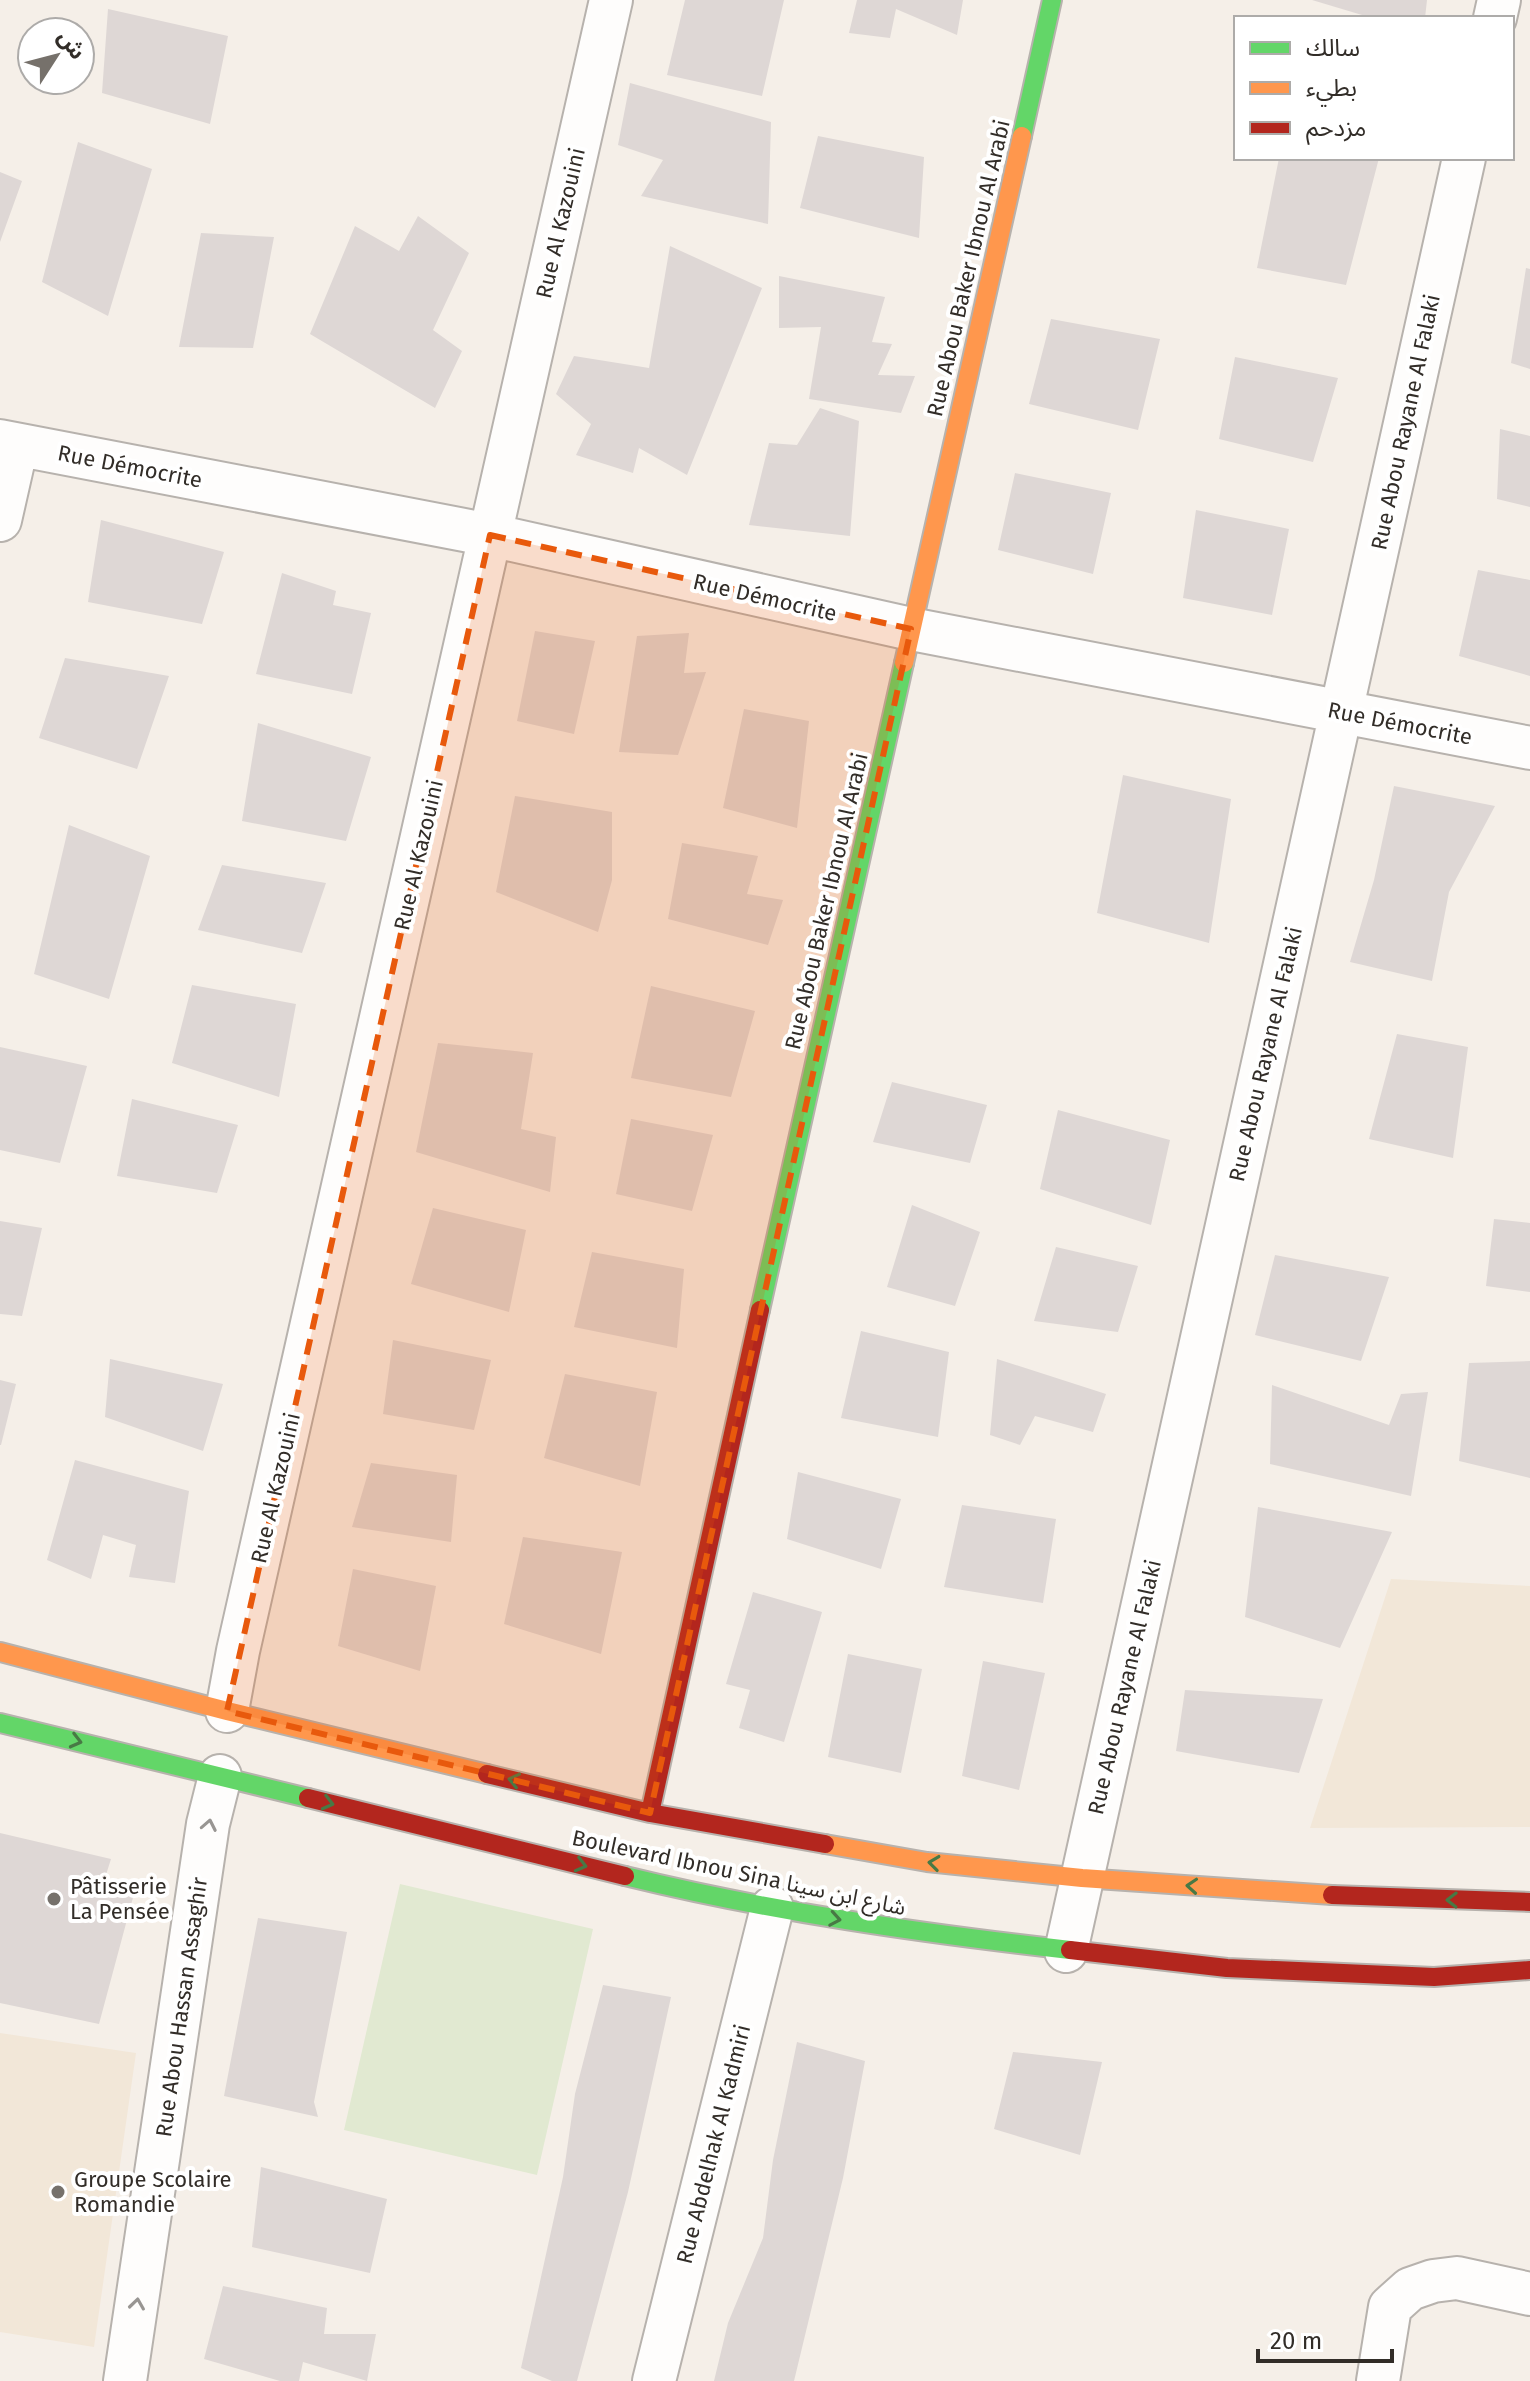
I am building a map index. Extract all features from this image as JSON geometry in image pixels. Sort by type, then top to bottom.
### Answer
[{"type":"main road","name":"Rue Abou Baker Ibnou Al Arabi","points":[[650,1813],[1052,0]]},
{"type":"main road","name":"Boulevard Ibnou Sina شارع ابن سينا","points":[[0,1652],[227,1711],[650,1813],[927,1862],[1082,1878],[1374,1898],[1530,1902]]},
{"type":"main road","name":"Boulevard Ibnou Sina شارع ابن سينا","points":[[0,1723],[658,1884],[772,1908],[925,1934],[1227,1968],[1434,1977],[1530,1970]]},
{"type":"street","name":"Rue Al Kazouini","points":[[227,1711],[611,0]]},
{"type":"street","name":"Rue Abou Rayane Al Falaki","points":[[1066,1951],[1464,160]]},
{"type":"street","name":"Rue Démocrite","points":[[8,443],[490,535],[911,629],[1530,748]]},
{"type":"street","points":[[0,520],[8,443]]},
{"type":"street","name":"Rue Abou Hassan Assaghir","points":[[125,2381],[208,1824],[220,1776]]},
{"type":"street","name":"Rue Abdelhak Al Kadmiri","points":[[654,2381],[772,1908]]},
{"type":"street","points":[[1378,2381],[1390,2307],[1410,2289],[1433,2281],[1457,2278],[1530,2294]]},
{"type":"highlighted area","points":[[490,535],[911,629],[650,1813],[227,1711]]},
{"type":"shaded area","points":[[1391,1579],[1530,1586],[1530,1827],[1310,1828]]},
{"type":"shaded area","name":"Groupe Scolaire Romandie","points":[[0,2033],[136,2053],[94,2347],[0,2332]]},
{"type":"green space","points":[[400,1884],[593,1929],[537,2175],[344,2130]]},
{"type":"building","points":[[685,0],[784,0],[762,96],[667,75]]},
{"type":"building","points":[[857,0],[963,0],[957,35],[896,9],[890,38],[849,33]]},
{"type":"building","points":[[1312,0],[1427,0],[1425,16],[1365,16]]},
{"type":"building","points":[[108,9],[228,36],[210,124],[102,93]]},
{"type":"building","points":[[630,83],[771,122],[768,224],[641,196],[663,160],[618,145]]},
{"type":"building","points":[[818,136],[924,157],[919,238],[800,208]]},
{"type":"building","points":[[78,142],[152,169],[108,316],[42,282]]},
{"type":"building","points":[[1279,160],[1378,160],[1346,285],[1257,268]]},
{"type":"building","points":[[0,172],[22,181],[0,242]]},
{"type":"building","points":[[418,216],[469,253],[433,330],[462,351],[435,408],[310,334],[355,226],[399,251]]},
{"type":"building","points":[[201,233],[274,237],[253,348],[179,347]]},
{"type":"building","points":[[670,246],[762,288],[687,475],[639,448],[633,473],[576,455],[591,424],[556,394],[574,356],[649,368]]},
{"type":"building","points":[[1526,268],[1530,269],[1530,369],[1511,363]]},
{"type":"building","points":[[779,276],[885,297],[872,342],[892,344],[878,375],[915,376],[901,413],[809,399],[821,327],[779,328]]},
{"type":"building","points":[[1051,319],[1160,339],[1138,430],[1029,404]]},
{"type":"building","points":[[1235,357],[1338,378],[1313,462],[1219,439]]},
{"type":"building","points":[[820,408],[859,421],[850,536],[749,525],[769,443],[797,445]]},
{"type":"building","points":[[1500,429],[1530,436],[1530,507],[1497,499]]},
{"type":"building","points":[[1015,473],[1111,493],[1093,574],[998,550]]},
{"type":"building","points":[[1196,510],[1289,529],[1272,615],[1183,598]]},
{"type":"building","points":[[101,520],[224,552],[202,624],[88,602]]},
{"type":"building","points":[[1478,570],[1530,580],[1530,676],[1459,656]]},
{"type":"building","points":[[282,573],[336,591],[333,605],[371,613],[352,694],[256,674]]},
{"type":"building","points":[[535,631],[595,641],[574,734],[517,721]]},
{"type":"building","points":[[689,633],[684,673],[706,672],[678,755],[619,752],[637,636]]},
{"type":"building","points":[[65,658],[169,676],[137,769],[39,738]]},
{"type":"building","points":[[744,709],[809,721],[797,828],[723,808]]},
{"type":"building","points":[[258,723],[371,757],[346,841],[242,821]]},
{"type":"building","points":[[1123,775],[1231,799],[1209,943],[1097,913]]},
{"type":"building","points":[[1394,786],[1495,806],[1449,892],[1432,981],[1350,962],[1374,880]]},
{"type":"building","points":[[515,796],[612,812],[612,880],[598,932],[496,892]]},
{"type":"building","points":[[69,825],[150,856],[109,999],[34,974]]},
{"type":"building","points":[[682,843],[758,856],[747,894],[783,900],[768,945],[668,919]]},
{"type":"building","points":[[222,865],[326,883],[302,953],[198,930]]},
{"type":"building","points":[[192,985],[296,1004],[279,1097],[172,1063]]},
{"type":"building","points":[[651,986],[755,1011],[731,1097],[631,1078]]},
{"type":"building","points":[[1397,1034],[1468,1047],[1453,1158],[1369,1139]]},
{"type":"building","points":[[438,1043],[533,1053],[521,1129],[556,1137],[550,1192],[416,1152]]},
{"type":"building","points":[[0,1047],[87,1066],[60,1163],[0,1150]]},
{"type":"building","points":[[892,1082],[987,1105],[970,1163],[873,1142]]},
{"type":"building","points":[[132,1099],[238,1125],[217,1193],[117,1176]]},
{"type":"building","points":[[1058,1110],[1170,1140],[1151,1225],[1040,1189]]},
{"type":"building","points":[[631,1119],[713,1135],[692,1211],[616,1194]]},
{"type":"building","points":[[912,1205],[980,1232],[955,1306],[887,1287]]},
{"type":"building","points":[[433,1208],[526,1230],[509,1312],[411,1284]]},
{"type":"building","points":[[1494,1219],[1530,1223],[1530,1292],[1486,1286]]},
{"type":"building","points":[[0,1221],[42,1228],[22,1316],[0,1314]]},
{"type":"building","points":[[1056,1247],[1138,1266],[1118,1332],[1034,1321]]},
{"type":"building","points":[[592,1252],[684,1269],[677,1348],[574,1327]]},
{"type":"building","points":[[1275,1255],[1389,1277],[1361,1361],[1255,1335]]},
{"type":"building","points":[[861,1331],[949,1352],[938,1437],[841,1418]]},
{"type":"building","points":[[393,1340],[491,1360],[474,1430],[383,1414]]},
{"type":"building","points":[[110,1359],[223,1384],[203,1451],[105,1417]]},
{"type":"building","points":[[997,1359],[1106,1394],[1093,1432],[1035,1416],[1020,1445],[990,1435]]},
{"type":"building","points":[[1530,1361],[1530,1478],[1459,1461],[1469,1363]]},
{"type":"building","points":[[565,1374],[657,1392],[640,1486],[544,1458]]},
{"type":"building","points":[[0,1380],[16,1384],[1,1445],[0,1445]]},
{"type":"building","points":[[1272,1385],[1389,1425],[1401,1394],[1428,1392],[1411,1496],[1270,1464]]},
{"type":"building","points":[[75,1460],[189,1491],[175,1583],[129,1577],[136,1545],[103,1535],[91,1579],[47,1560]]},
{"type":"building","points":[[371,1463],[457,1475],[451,1542],[352,1527]]},
{"type":"building","points":[[798,1472],[901,1499],[881,1569],[787,1539]]},
{"type":"building","points":[[962,1505],[1056,1519],[1043,1603],[944,1587]]},
{"type":"building","points":[[1258,1507],[1392,1532],[1340,1648],[1245,1617]]},
{"type":"building","points":[[523,1537],[622,1552],[601,1654],[504,1624]]},
{"type":"building","points":[[353,1569],[436,1586],[420,1671],[338,1646]]},
{"type":"building","points":[[753,1592],[822,1612],[784,1742],[739,1728],[750,1690],[726,1684]]},
{"type":"building","points":[[848,1654],[922,1669],[901,1773],[828,1757]]},
{"type":"building","points":[[983,1661],[1045,1673],[1019,1790],[962,1776]]},
{"type":"building","points":[[1185,1690],[1323,1699],[1299,1773],[1176,1751]]},
{"type":"building","points":[[0,1833],[111,1859],[104,1881],[135,1890],[99,2024],[0,2003]]},
{"type":"building","points":[[258,1918],[347,1932],[314,2102],[318,2117],[224,2096]]},
{"type":"building","points":[[603,1985],[671,1997],[628,2192],[577,2381],[552,2381],[521,2368],[563,2177],[575,2094]]},
{"type":"building","points":[[797,2042],[865,2061],[843,2178],[794,2381],[714,2381],[728,2323],[763,2238],[773,2160]]},
{"type":"building","points":[[1013,2052],[1102,2062],[1080,2155],[994,2129]]},
{"type":"building","points":[[261,2167],[387,2199],[370,2273],[252,2247]]},
{"type":"building","points":[[223,2286],[327,2308],[324,2334],[376,2334],[367,2381],[303,2362],[299,2381],[280,2381],[204,2359]]},
{"type":"traffic: fast","points":[[1022,136],[1052,0]]},
{"type":"traffic: fast","points":[[760,1310],[904,663]]},
{"type":"traffic: fast","points":[[0,1723],[308,1798]]},
{"type":"traffic: fast","points":[[625,1876],[846,1920],[1070,1950]]},
{"type":"traffic: slow","points":[[904,663],[1022,136]]},
{"type":"traffic: slow","points":[[0,1652],[487,1774]]},
{"type":"traffic: slow","points":[[825,1844],[927,1862],[1082,1878],[1332,1895]]},
{"type":"traffic: jam","points":[[650,1813],[760,1310]]},
{"type":"traffic: jam","points":[[487,1774],[650,1813],[825,1844]]},
{"type":"traffic: jam","points":[[308,1798],[625,1876]]},
{"type":"traffic: jam","points":[[1332,1895],[1530,1902]]},
{"type":"traffic: jam","points":[[1070,1950],[1227,1968],[1434,1977],[1530,1970]]},
{"type":"place","name":"Pâtisserie La Pensée","points":[[54,1899]]},
{"type":"place","name":"Groupe Scolaire Romandie","points":[[58,2192]]}]
